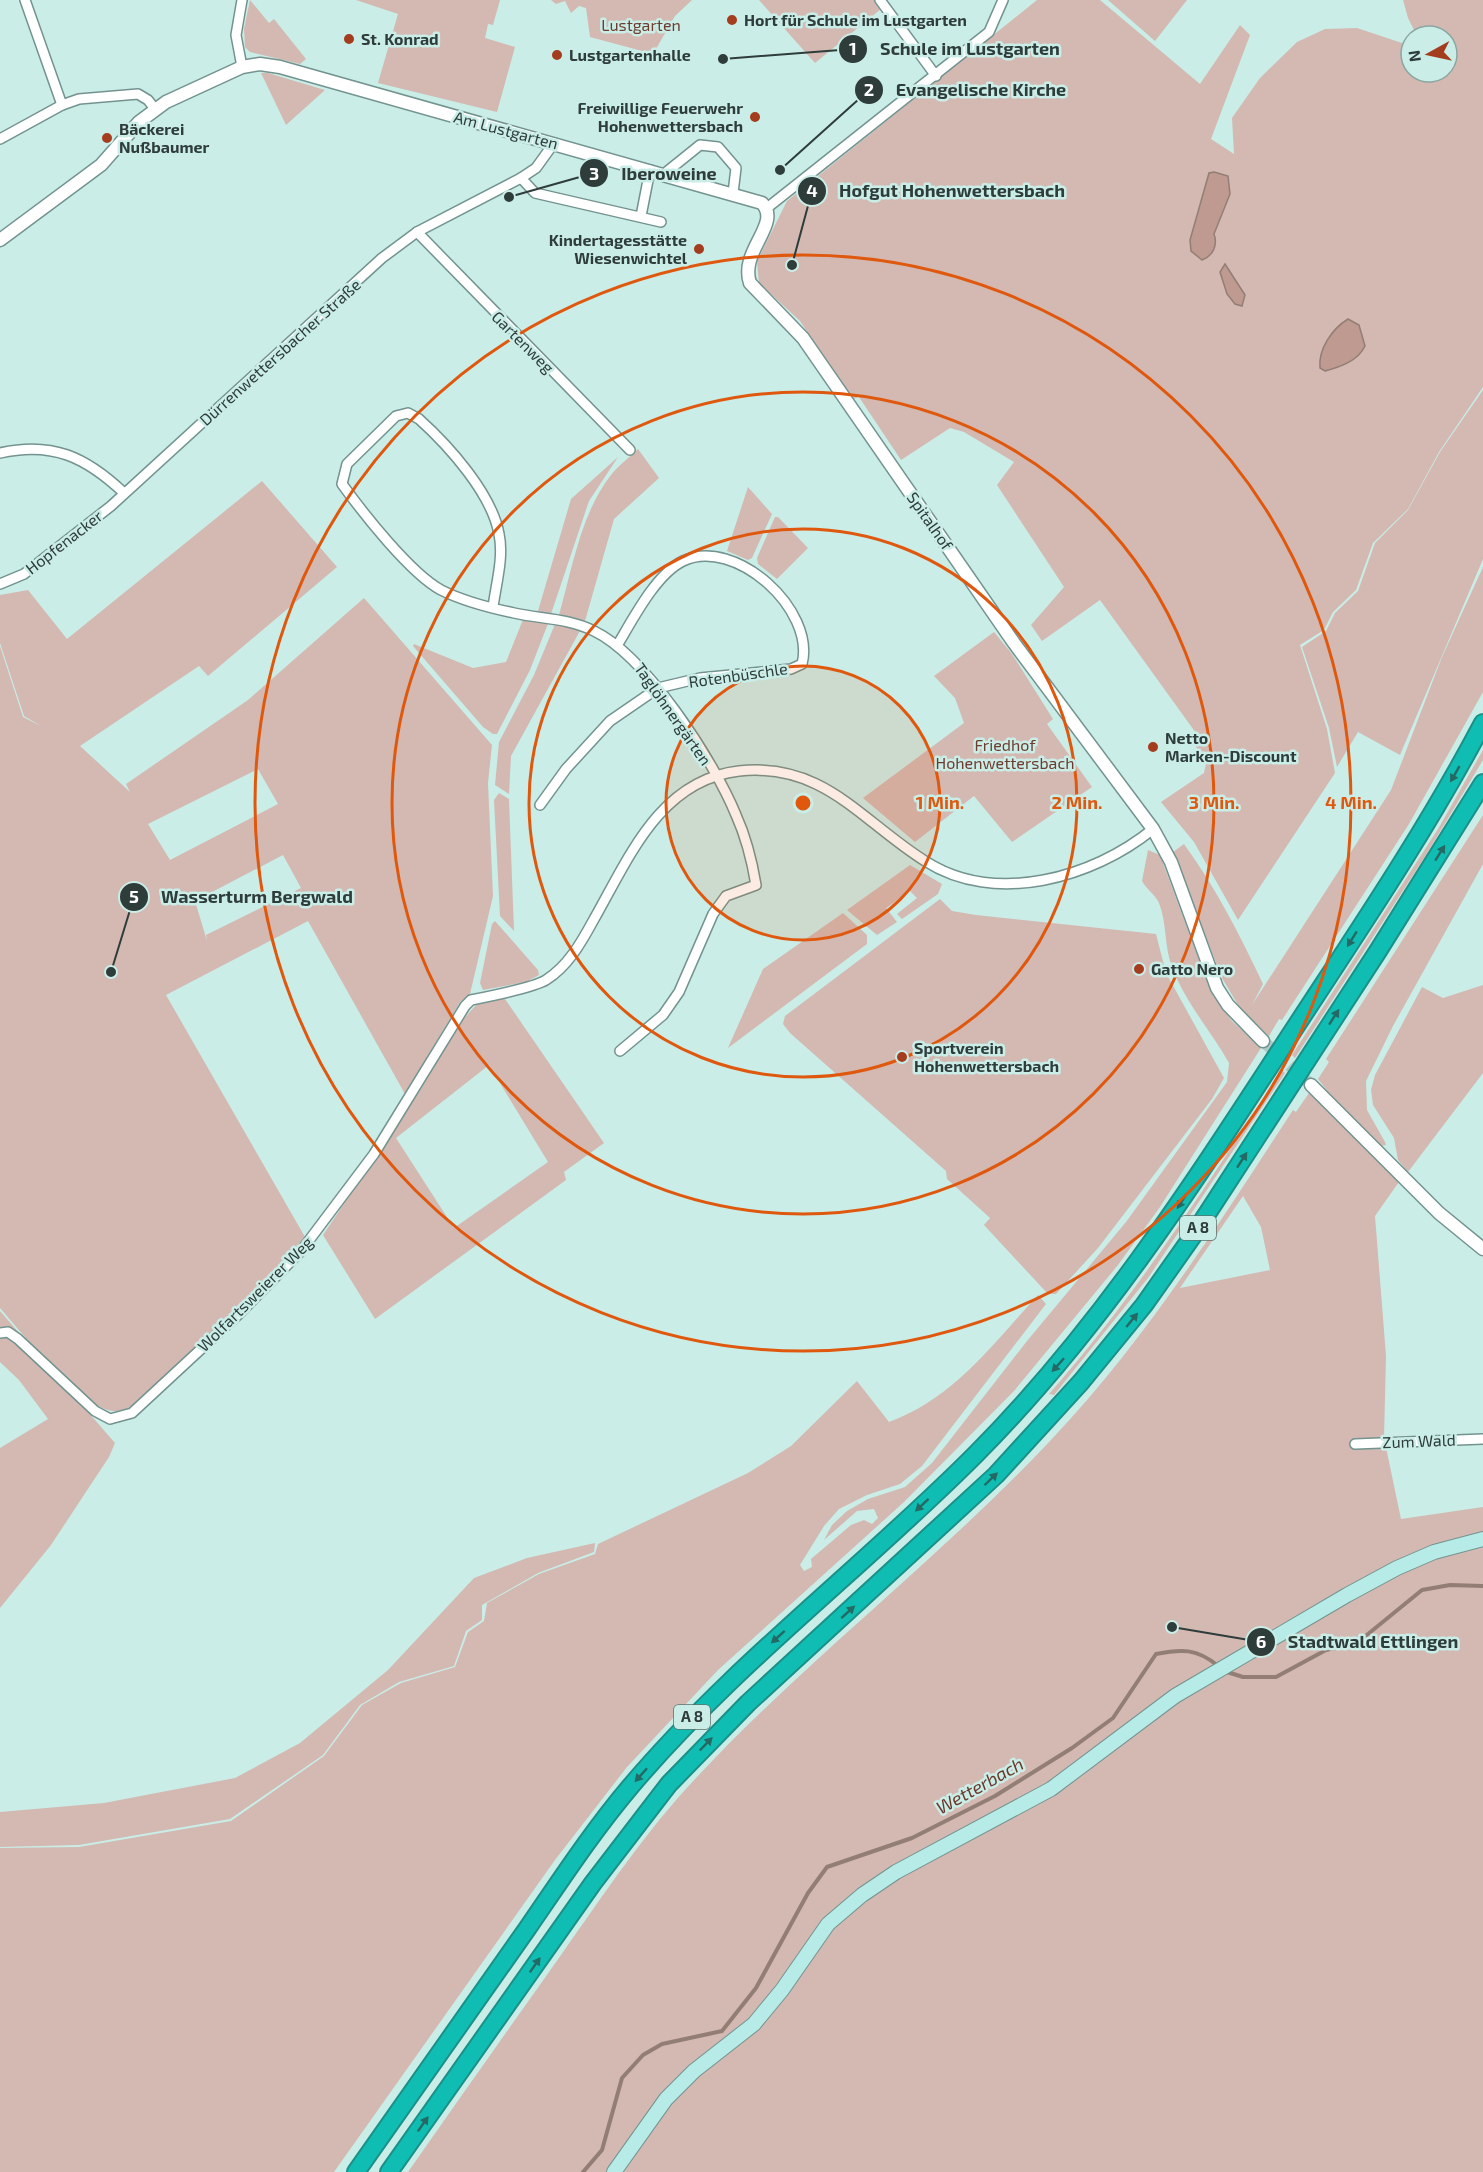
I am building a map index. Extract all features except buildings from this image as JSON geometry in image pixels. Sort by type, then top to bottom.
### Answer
[{"type":"highway","name":"A 8","points":[[356,2172],[563,1877],[630,1787],[709,1701],[977,1453],[1066,1355],[1117,1292],[1171,1217],[1299,1023],[1426,823],[1483,723]]},
{"type":"highway","name":"A 8","points":[[389,2172],[593,1883],[669,1784],[740,1711],[996,1475],[1081,1382],[1144,1305],[1192,1238],[1372,960],[1483,783]]},
{"type":"main road","points":[[614,2172],[666,2099],[687,2077],[754,2024],[782,1990],[828,1924],[850,1903],[896,1872],[1052,1790],[1168,1701],[1397,1568],[1447,1548],[1483,1539]]},
{"type":"street","points":[[25,0],[62,105]]},
{"type":"street","points":[[0,240],[101,165],[155,109],[242,67],[236,35],[242,0]]},
{"type":"street","points":[[880,0],[936,76]]},
{"type":"street","points":[[767,208],[989,32],[1003,0]]},
{"type":"street","name":"Am Lustgarten","points":[[242,67],[269,64],[733,193],[757,200],[767,208]]},
{"type":"street","points":[[0,139],[62,105],[79,99],[138,94],[148,100],[155,109]]},
{"type":"street","name":"Dürrenwettersbacher Straße","points":[[124,493],[382,258],[417,232],[536,168],[554,143]]},
{"type":"street","points":[[664,174],[700,145],[718,147],[732,159],[736,168],[733,193]]},
{"type":"street","points":[[641,216],[650,170]]},
{"type":"street","points":[[521,178],[535,193],[661,222]]},
{"type":"street","name":"Spitalhof","points":[[767,208],[767,224],[747,265],[750,283],[803,338],[1014,643],[1153,829],[1171,862],[1217,988],[1228,1005],[1263,1041]]},
{"type":"street","name":"Gartenweg","points":[[417,232],[630,450]]},
{"type":"street","name":"Taglöhnergärten","points":[[493,607],[500,562],[500,535],[483,491],[419,419],[408,413],[396,416],[347,464],[342,484],[422,576],[439,589],[463,600],[493,607],[571,622],[618,644],[638,662],[658,688],[716,777],[736,815],[756,885],[726,896],[713,914],[679,992],[663,1016],[620,1051]]},
{"type":"street","points":[[0,453],[41,447],[70,455],[124,493]]},
{"type":"street","name":"Hopfenacker","points":[[0,584],[24,574],[111,506],[124,493]]},
{"type":"street","name":"Rotenbüschle","points":[[540,805],[566,769],[610,721],[658,688],[700,678],[791,669],[802,664],[805,652],[800,625],[769,584],[749,569],[719,557],[698,557],[676,564],[664,576],[618,644]]},
{"type":"street","points":[[716,777],[755,770],[812,781],[848,801],[923,860],[953,875],[987,883],[1027,882],[1080,870],[1117,853],[1153,829]]},
{"type":"street","name":"Wolfartsweierer Weg","points":[[0,1333],[8,1332],[18,1339],[95,1411],[110,1419],[132,1413],[241,1312],[301,1251],[374,1154],[462,1009],[471,1000],[547,980],[574,955],[652,821],[677,796],[716,777]]},
{"type":"street","points":[[1311,1085],[1439,1213],[1483,1249]]},
{"type":"street","name":"Zum Wald","points":[[1355,1444],[1483,1438]]},
{"type":"green space","points":[[250,0],[269,23],[274,19],[306,59],[300,64],[250,52],[245,47],[244,29]]},
{"type":"green space","points":[[356,0],[500,0],[493,25],[488,24],[485,38],[515,47],[497,112],[378,83],[398,14]]},
{"type":"green space","name":"Lustgarten","points":[[551,0],[692,0],[675,16],[653,54],[590,37],[586,8],[579,6],[571,13],[565,1],[556,4]]},
{"type":"green space","points":[[759,0],[874,0],[881,9],[815,63]]},
{"type":"green space","points":[[1037,0],[1100,0],[1200,84],[1240,25],[1250,35],[1211,139],[1234,154],[1232,118],[1260,78],[1297,42],[1325,29],[1357,28],[1399,42],[1399,84],[1459,84],[1459,24],[1411,24],[1403,0],[1483,0],[1483,387],[1439,452],[1408,509],[1373,543],[1356,590],[1333,612],[1324,630],[1300,645],[1327,729],[1335,773],[1238,920],[1194,842],[1161,802],[1204,773],[1206,764],[1195,745],[1201,740],[1100,600],[1042,641],[1031,625],[1064,587],[997,485],[1014,462],[964,432],[950,428],[901,460],[859,397],[853,399],[800,321],[759,283],[757,261],[787,201]]},
{"type":"green space","points":[[1108,0],[1187,0],[1155,41]]},
{"type":"green space","points":[[261,73],[268,73],[325,90],[286,125]]},
{"type":"green space","points":[[1483,390],[1483,559],[1400,755],[1358,732],[1337,767],[1329,728],[1302,647],[1326,631],[1335,613],[1358,591],[1375,543],[1408,510],[1440,452]]},
{"type":"green space","points":[[638,449],[659,478],[614,519],[585,621],[559,615],[579,542],[592,506],[611,475]]},
{"type":"green space","points":[[618,457],[589,501],[551,614],[538,611],[571,499]]},
{"type":"green space","points":[[262,481],[337,567],[208,676],[199,666],[80,746],[130,792],[126,784],[248,700],[364,598],[492,745],[488,783],[493,896],[470,994],[460,1002],[405,1094],[308,921],[166,995],[305,1237],[254,1291],[135,1404],[116,1411],[100,1407],[69,1383],[0,1308],[0,646],[23,717],[41,726],[24,716],[0,643],[0,595],[28,590],[67,639]],"holes":[[[258,769],[278,804],[170,860],[148,824]],[[283,855],[301,888],[206,935],[207,941],[195,901]]]},
{"type":"green space","points":[[748,487],[772,514],[752,558],[748,560],[727,551]]},
{"type":"green space","points":[[775,517],[778,517],[808,548],[777,579],[758,564],[757,558]]},
{"type":"green space","points":[[1483,567],[1483,692],[1409,824],[1282,1020],[1279,1019],[1269,1036],[1244,1015],[1222,978],[1173,852],[1184,844],[1207,878],[1236,930],[1263,984],[1252,1005],[1391,790],[1442,657]]},
{"type":"green space","points":[[524,617],[549,621],[530,670],[497,734],[493,734],[483,727],[413,646],[414,644],[473,668],[506,662]]},
{"type":"green space","points":[[555,624],[581,629],[511,756],[509,794],[495,785],[499,742],[534,675]]},
{"type":"green space","name":"Friedhof Hohenwettersbach","points":[[994,632],[1012,654],[1053,719],[1047,724],[1092,787],[1012,842],[974,796],[915,842],[863,798],[964,723],[955,698],[934,676]]},
{"type":"green space","points":[[1483,750],[1483,760],[1426,855],[1295,1058],[1292,1055],[1438,829]]},
{"type":"green space","points":[[499,793],[509,799],[514,931],[500,916],[494,800]]},
{"type":"green space","points":[[1483,815],[1483,864],[1393,1026],[1366,1081],[1367,1110],[1385,1142],[1386,1145],[1381,1146],[1336,1102],[1318,1079],[1329,1062],[1326,1059]]},
{"type":"green space","points":[[1148,850],[1160,855],[1211,992],[1232,1021],[1261,1048],[1160,1207],[1118,1265],[1014,1391],[904,1502],[718,1670],[627,1767],[555,1860],[334,2172],[0,2172],[0,1848],[79,1847],[231,1821],[324,1756],[362,1705],[401,1683],[455,1667],[468,1632],[484,1621],[487,1603],[539,1574],[595,1554],[598,1544],[748,1473],[791,1446],[857,1381],[889,1422],[912,1412],[952,1385],[971,1368],[1038,1295],[1046,1304],[922,1466],[900,1484],[867,1495],[839,1509],[824,1526],[800,1565],[804,1571],[812,1567],[811,1559],[851,1525],[864,1520],[872,1524],[878,1518],[874,1509],[857,1511],[824,1540],[832,1525],[847,1511],[868,1499],[905,1487],[932,1463],[1027,1341],[1126,1222],[1227,1082],[1229,1063],[1177,980],[1169,959],[1159,903],[1142,881]]},
{"type":"green space","points":[[910,865],[942,884],[938,894],[902,919],[897,914],[917,898],[910,891],[886,908],[897,922],[877,935],[847,910]]},
{"type":"green space","points":[[940,899],[952,911],[976,915],[1156,934],[1166,973],[1224,1078],[1212,1099],[1098,1248],[1056,1294],[1048,1294],[984,1225],[990,1218],[947,1179],[946,1171],[790,1033],[783,1024],[785,1016]]},
{"type":"green space","points":[[843,913],[867,935],[867,944],[728,1048],[763,969]]},
{"type":"green space","points":[[495,921],[538,970],[539,975],[526,982],[483,990],[480,983],[492,924]]},
{"type":"green space","points":[[1483,985],[1483,1073],[1408,1172],[1398,1160],[1394,1138],[1373,1105],[1371,1090],[1375,1075],[1422,987],[1443,998]]},
{"type":"green space","points":[[503,996],[604,1143],[564,1172],[566,1180],[375,1319],[323,1235],[421,1089],[458,1025],[476,1005]],"holes":[[[489,1065],[548,1162],[454,1228],[396,1138]]]},
{"type":"green space","points":[[1282,1070],[1285,1073],[1148,1278],[1054,1395],[1049,1394],[1082,1356],[1143,1277]]},
{"type":"green space","points":[[1309,1093],[1401,1179],[1375,1216],[1386,1356],[1384,1438],[1401,1519],[1483,1507],[1483,2172],[408,2172],[609,1886],[659,1820],[738,1734],[963,1527],[1007,1485],[1085,1403],[1149,1323],[1208,1239],[1293,1110],[1296,1112]],"holes":[[[1243,1196],[1261,1227],[1270,1270],[1180,1288]]]},
{"type":"green space","points":[[0,1311],[115,1443],[109,1457],[51,1545],[0,1608],[0,1448],[48,1419],[19,1380],[0,1362]]},
{"type":"green space","points":[[595,1543],[594,1552],[538,1573],[482,1605],[482,1620],[466,1631],[454,1666],[399,1682],[360,1705],[323,1755],[230,1819],[79,1845],[0,1847],[0,1812],[104,1803],[235,1778],[300,1743],[388,1670],[474,1578],[527,1558]]},
{"type":"shaded area","points":[[1209,173],[1228,176],[1230,194],[1214,234],[1214,250],[1202,260],[1191,251],[1190,240]]},
{"type":"shaded area","points":[[1225,264],[1245,295],[1242,306],[1235,304],[1227,294],[1220,272]]},
{"type":"shaded area","points":[[1348,319],[1359,325],[1365,346],[1358,356],[1325,371],[1320,368],[1320,361],[1327,340]]},
{"type":"waterway","name":"Wetterbach","points":[[1224,1671],[1243,1677],[1276,1677],[1326,1650],[1357,1643],[1422,1590],[1450,1585],[1483,1586]]},
{"type":"waterway","name":"Wetterbach","points":[[583,2172],[602,2150],[622,2078],[643,2055],[662,2044],[722,2031],[756,1988],[808,1893],[827,1867],[912,1838],[995,1796],[1072,1748],[1113,1718],[1156,1654],[1188,1651],[1203,1656],[1218,1666]]},
{"type":"tunnel","points":[[1263,1041],[1311,1085]]},
{"type":"place","name":"Hort für Schule im Lustgarten","points":[[732,20]]},
{"type":"place","name":"St. Konrad","points":[[349,39]]},
{"type":"place","name":"Lustgartenhalle","points":[[557,55]]},
{"type":"place","name":"Schule im Lustgarten","points":[[723,59]]},
{"type":"place","name":"Freiwillige Feuerwehr Hohenwettersbach","points":[[755,117]]},
{"type":"place","name":"Bäckerei Nußbaumer","points":[[107,138]]},
{"type":"place","name":"Evangelische Kirche","points":[[780,170]]},
{"type":"place","name":"Iberoweine","points":[[509,197]]},
{"type":"place","name":"Kindertagesstätte Wiesenwichtel","points":[[699,249]]},
{"type":"place","name":"Hofgut Hohenwettersbach","points":[[792,265]]},
{"type":"place","name":"Netto Marken-Discount","points":[[1153,747]]},
{"type":"place","name":"Gatto Nero","points":[[1139,969]]},
{"type":"place","name":"Wasserturm Bergwald","points":[[111,972]]},
{"type":"place","name":"Sportverein Hohenwettersbach","points":[[902,1057]]},
{"type":"place","name":"Stadtwald Ettlingen","points":[[1172,1627]]}]
